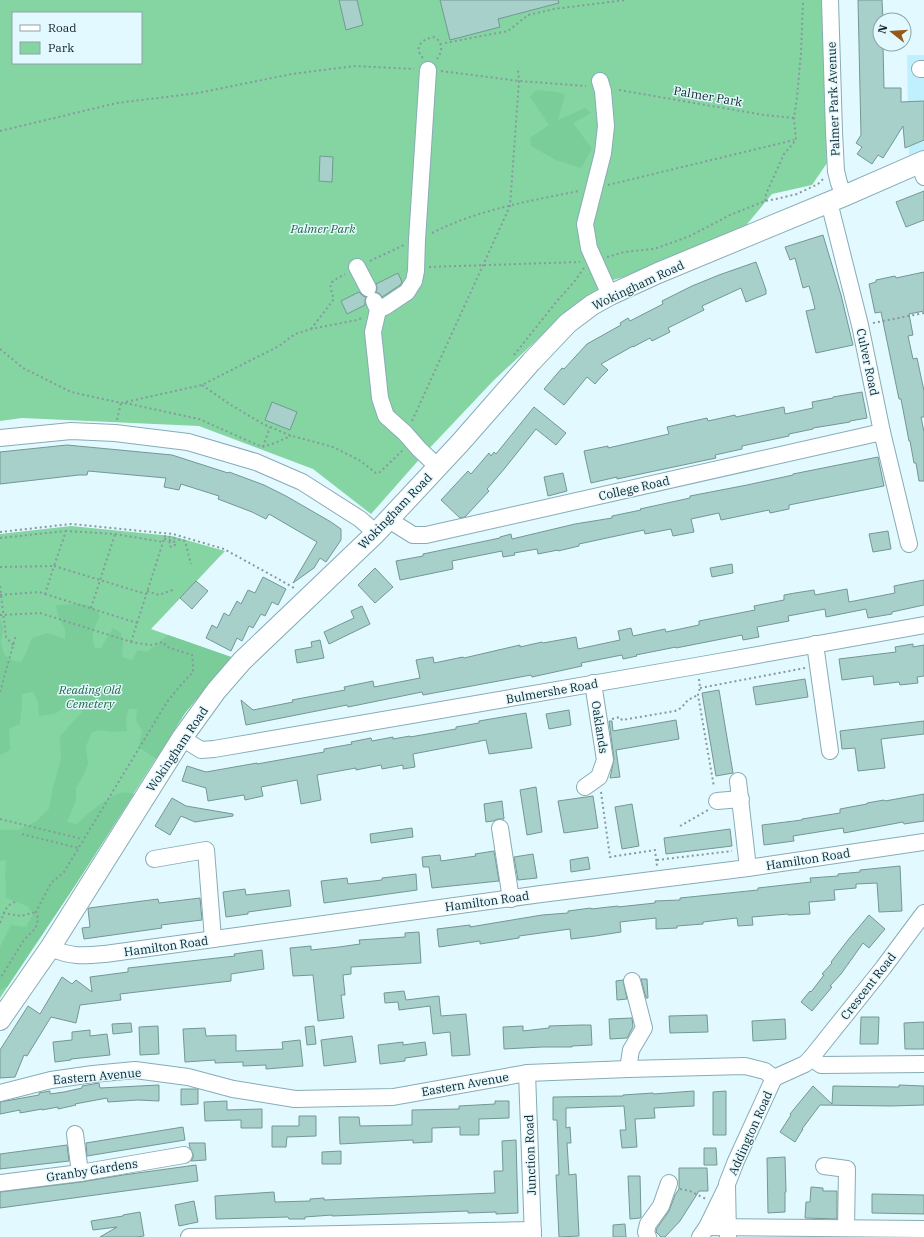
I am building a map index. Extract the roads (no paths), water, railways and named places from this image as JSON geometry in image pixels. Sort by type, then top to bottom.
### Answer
[{"type":"main road","name":"Wokingham Road","points":[[0,1020],[50,948],[182,738],[216,691],[242,661],[382,526],[438,467],[531,362],[568,323],[592,305],[610,295],[658,273],[837,199],[922,167]]},
{"type":"street","name":"Palmer Park Avenue","points":[[830,0],[834,132],[838,183],[837,199]]},
{"type":"street","points":[[373,299],[386,306],[408,292],[414,281],[417,267],[417,240],[428,66]]},
{"type":"street","points":[[593,83],[606,126],[603,153],[585,224],[588,248],[610,295]]},
{"type":"street","name":"Culver Road","points":[[837,199],[860,325],[882,432],[909,544]]},
{"type":"street","points":[[357,267],[373,299],[373,332],[380,398],[386,416],[438,467]]},
{"type":"street","name":"College Road","points":[[0,438],[71,431],[188,442],[256,462],[302,482],[360,519],[413,535],[426,535],[882,432]]},
{"type":"street","name":"Bulmershe Road","points":[[182,738],[201,750],[214,749],[924,625]]},
{"type":"street","points":[[815,644],[830,752]]},
{"type":"street","name":"Oaklands","points":[[585,787],[598,777],[605,760],[593,683]]},
{"type":"street","points":[[738,781],[742,869]]},
{"type":"street","points":[[717,801],[740,799]]},
{"type":"street","points":[[500,828],[508,846],[511,899]]},
{"type":"street","name":"Hamilton Road","points":[[50,948],[73,956],[86,956],[540,894],[742,869],[924,842]]},
{"type":"street","points":[[154,859],[206,850],[213,939]]},
{"type":"street","name":"Crescent Road","points":[[811,1058],[924,914]]},
{"type":"street","points":[[628,1069],[631,1050],[644,1028],[632,982]]},
{"type":"street","points":[[774,1078],[804,1064],[811,1058],[821,1065],[924,1064]]},
{"type":"street","name":"Eastern Avenue","points":[[0,1093],[51,1080],[135,1070],[188,1076],[233,1089],[295,1099],[393,1096],[527,1074],[628,1069],[745,1066],[765,1071],[774,1078]]},
{"type":"street","name":"Junction Road","points":[[527,1074],[533,1233]]},
{"type":"street","name":"Addington Road","points":[[728,1232],[727,1184],[774,1078]]},
{"type":"street","points":[[75,1134],[80,1173]]},
{"type":"street","name":"Granby Gardens","points":[[0,1183],[80,1173],[184,1155]]},
{"type":"street","points":[[824,1166],[847,1169],[846,1228]]},
{"type":"street","points":[[648,1237],[646,1232],[648,1224],[661,1206],[669,1182]]},
{"type":"street","points":[[727,1184],[704,1232],[846,1228],[924,1229]]},
{"type":"street","points":[[189,1237],[533,1233]]},
{"type":"park label","name":"Palmer Park","points":[[323,228]]},
{"type":"park label","name":"Reading Old Cemetery","points":[[90,696]]}]
